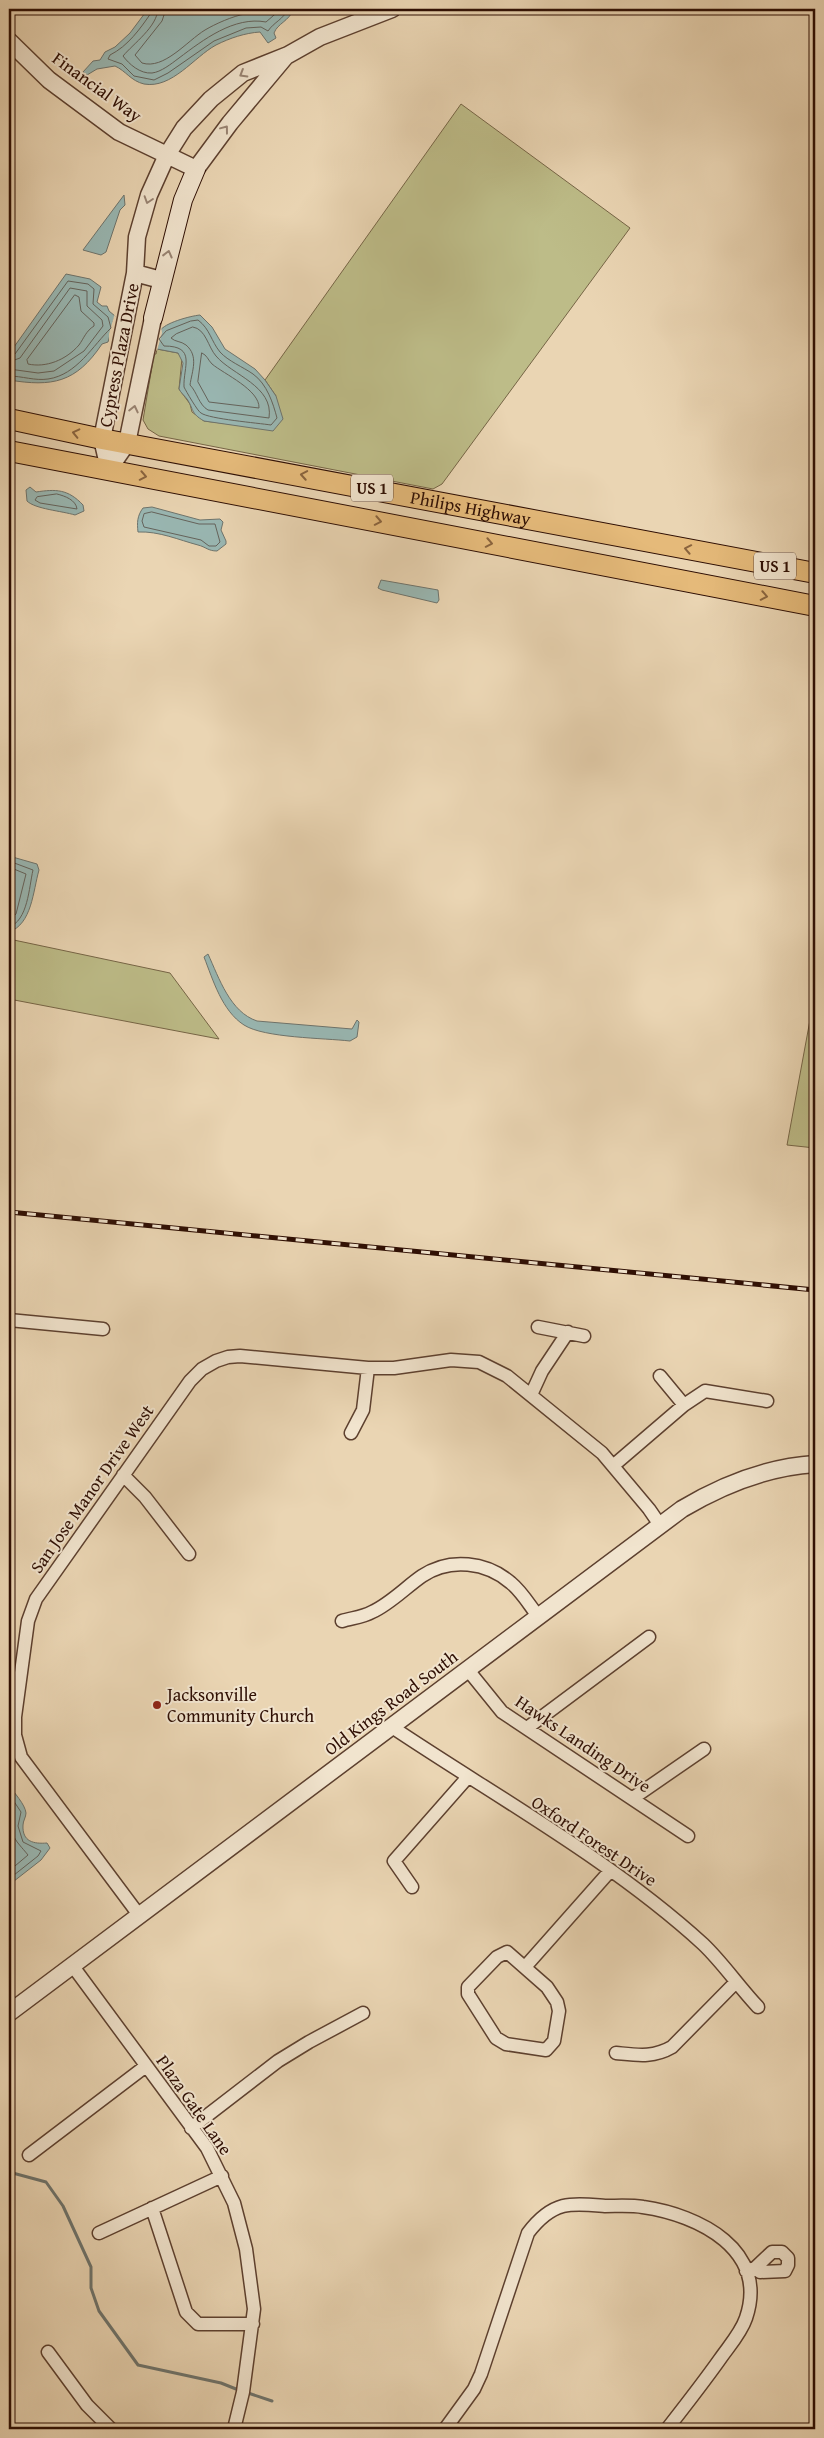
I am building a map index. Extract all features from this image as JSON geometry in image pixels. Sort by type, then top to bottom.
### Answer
[{"type":"main road","name":"Cypress Plaza Drive","points":[[153,318],[183,200],[196,168]]},
{"type":"main road","name":"Philips Highway","points":[[9,419],[102,439],[336,481],[815,573]]},
{"type":"main road","name":"Philips Highway","points":[[9,451],[815,606]]},
{"type":"main road","points":[[330,512],[336,481]]},
{"type":"main road","points":[[442,533],[447,503]]},
{"type":"main road","points":[[729,589],[735,558]]},
{"type":"street","name":"Cypress Plaza Drive","points":[[109,469],[102,439],[135,273],[137,237],[149,195],[167,155],[184,128],[211,99],[243,72],[288,55],[320,37],[392,9]]},
{"type":"street","name":"Financial Way","points":[[9,41],[49,80],[119,132],[196,168]]},
{"type":"street","name":"Cypress Plaza Drive","points":[[196,168],[230,123],[288,55]]},
{"type":"street","points":[[135,273],[162,280]]},
{"type":"street","name":"Cypress Plaza Drive","points":[[109,469],[127,443],[153,318]]},
{"type":"street","points":[[9,1320],[103,1329]]},
{"type":"street","points":[[538,1327],[584,1336]]},
{"type":"street","points":[[531,1395],[542,1371],[568,1332]]},
{"type":"street","name":"San Jose Manor Drive West","points":[[139,1915],[26,1763],[18,1748],[15,1726],[28,1621],[36,1599],[194,1377],[216,1361],[240,1356],[368,1368],[394,1368],[452,1360],[479,1362],[507,1376],[602,1453],[660,1525]]},
{"type":"street","points":[[351,1433],[363,1410],[368,1368]]},
{"type":"street","points":[[660,1376],[684,1405]]},
{"type":"street","points":[[614,1466],[684,1405],[705,1391],[767,1401]]},
{"type":"street","name":"Old Kings Road South","points":[[9,2012],[660,1525],[702,1497],[742,1478],[778,1469],[815,1464]]},
{"type":"street","points":[[123,1476],[145,1497],[189,1554]]},
{"type":"street","points":[[342,1621],[372,1612],[424,1574],[439,1567],[457,1564],[475,1565],[491,1569],[513,1585],[538,1616]]},
{"type":"street","points":[[527,1728],[649,1637]]},
{"type":"street","name":"Hawks Landing Drive","points":[[468,1670],[502,1712],[688,1836]]},
{"type":"street","name":"Oxford Forest Drive","points":[[392,1727],[610,1871],[704,1946],[758,2007]]},
{"type":"street","points":[[633,1798],[704,1749]]},
{"type":"street","points":[[412,1887],[394,1861],[467,1778]]},
{"type":"street","points":[[525,1967],[610,1871]]},
{"type":"street","points":[[506,1952],[525,1967],[554,1994],[559,2011],[554,2041],[546,2050],[506,2044],[496,2038],[468,1994],[468,1988],[497,1957],[506,1952]]},
{"type":"street","name":"Plaza Gate Lane","points":[[72,1965],[207,2148],[222,2176],[240,2221],[253,2294],[253,2324],[243,2392],[234,2429]]},
{"type":"street","points":[[616,2053],[648,2056],[660,2054],[672,2047],[735,1983]]},
{"type":"street","points":[[191,2128],[278,2062],[309,2042],[363,2013]]},
{"type":"street","points":[[29,2155],[146,2066]]},
{"type":"street","points":[[99,2233],[222,2176]]},
{"type":"street","points":[[445,2429],[465,2403],[482,2374],[528,2233],[549,2212],[564,2206],[579,2205],[637,2206],[657,2210],[702,2225],[721,2235],[750,2270],[750,2297],[746,2318],[741,2329],[668,2429]]},
{"type":"street","points":[[152,2208],[186,2312],[191,2319],[198,2324],[253,2324]]},
{"type":"street","points":[[48,2352],[90,2409],[111,2429]]},
{"type":"shaded area","points":[[461,104],[630,228],[442,484],[433,489],[159,436],[148,429],[143,420],[154,354],[156,354],[157,349],[178,353],[182,358],[179,389],[190,404],[192,412],[204,421],[238,425],[276,396],[265,380]]},
{"type":"shaded area","points":[[9,939],[170,973],[219,1039],[9,999]]},
{"type":"shaded area","points":[[815,1019],[815,1148],[787,1145],[810,1020]]},
{"type":"water","points":[[148,9],[294,9],[274,33],[276,38],[268,43],[260,32],[232,38],[208,50],[182,71],[164,82],[154,84],[139,83],[115,66],[97,69],[87,75],[83,72],[93,61],[100,60],[105,52],[115,47],[130,33]]},
{"type":"water","points":[[124,195],[125,205],[120,210],[106,252],[101,255],[83,250]]},
{"type":"water","points":[[66,274],[90,279],[101,287],[97,302],[102,306],[107,306],[109,311],[115,316],[113,322],[160,331],[167,325],[184,318],[200,315],[212,327],[225,349],[255,369],[265,380],[276,396],[283,419],[273,431],[204,421],[194,413],[179,389],[183,363],[178,353],[157,349],[158,345],[110,335],[108,342],[102,344],[83,367],[62,379],[38,383],[9,380],[9,354]]},
{"type":"water","points":[[30,487],[36,492],[61,491],[67,493],[83,505],[84,511],[75,515],[31,504],[27,501],[26,490]]},
{"type":"water","points":[[152,507],[200,520],[220,519],[223,522],[221,530],[226,544],[217,551],[214,551],[161,534],[138,532],[138,520],[141,511],[143,508]]},
{"type":"water","points":[[381,580],[438,590],[439,600],[437,603],[382,590],[378,588]]},
{"type":"water","points":[[9,856],[37,864],[39,870],[27,914],[17,928],[9,932]]},
{"type":"water","points":[[208,954],[226,993],[248,1017],[257,1021],[352,1029],[357,1020],[359,1022],[357,1037],[350,1041],[295,1037],[265,1033],[244,1025],[230,1012],[219,994],[204,957]]},
{"type":"water","points":[[9,1785],[22,1802],[25,1810],[24,1835],[30,1841],[47,1843],[50,1848],[41,1860],[9,1885]]},
{"type":"pier","points":[[115,313],[116,320],[158,328],[161,325],[162,333],[157,351],[155,347],[112,338],[109,344],[109,334]]},
{"type":"waterway","points":[[9,2172],[46,2182],[63,2206],[91,2267],[91,2288],[99,2311],[138,2365],[221,2383],[236,2389]]},
{"type":"waterway","points":[[248,2393],[272,2401]]},
{"type":"railway","points":[[9,1212],[815,1290]]},
{"type":"place","name":"Jacksonville Community Church","points":[[157,1705]]}]
